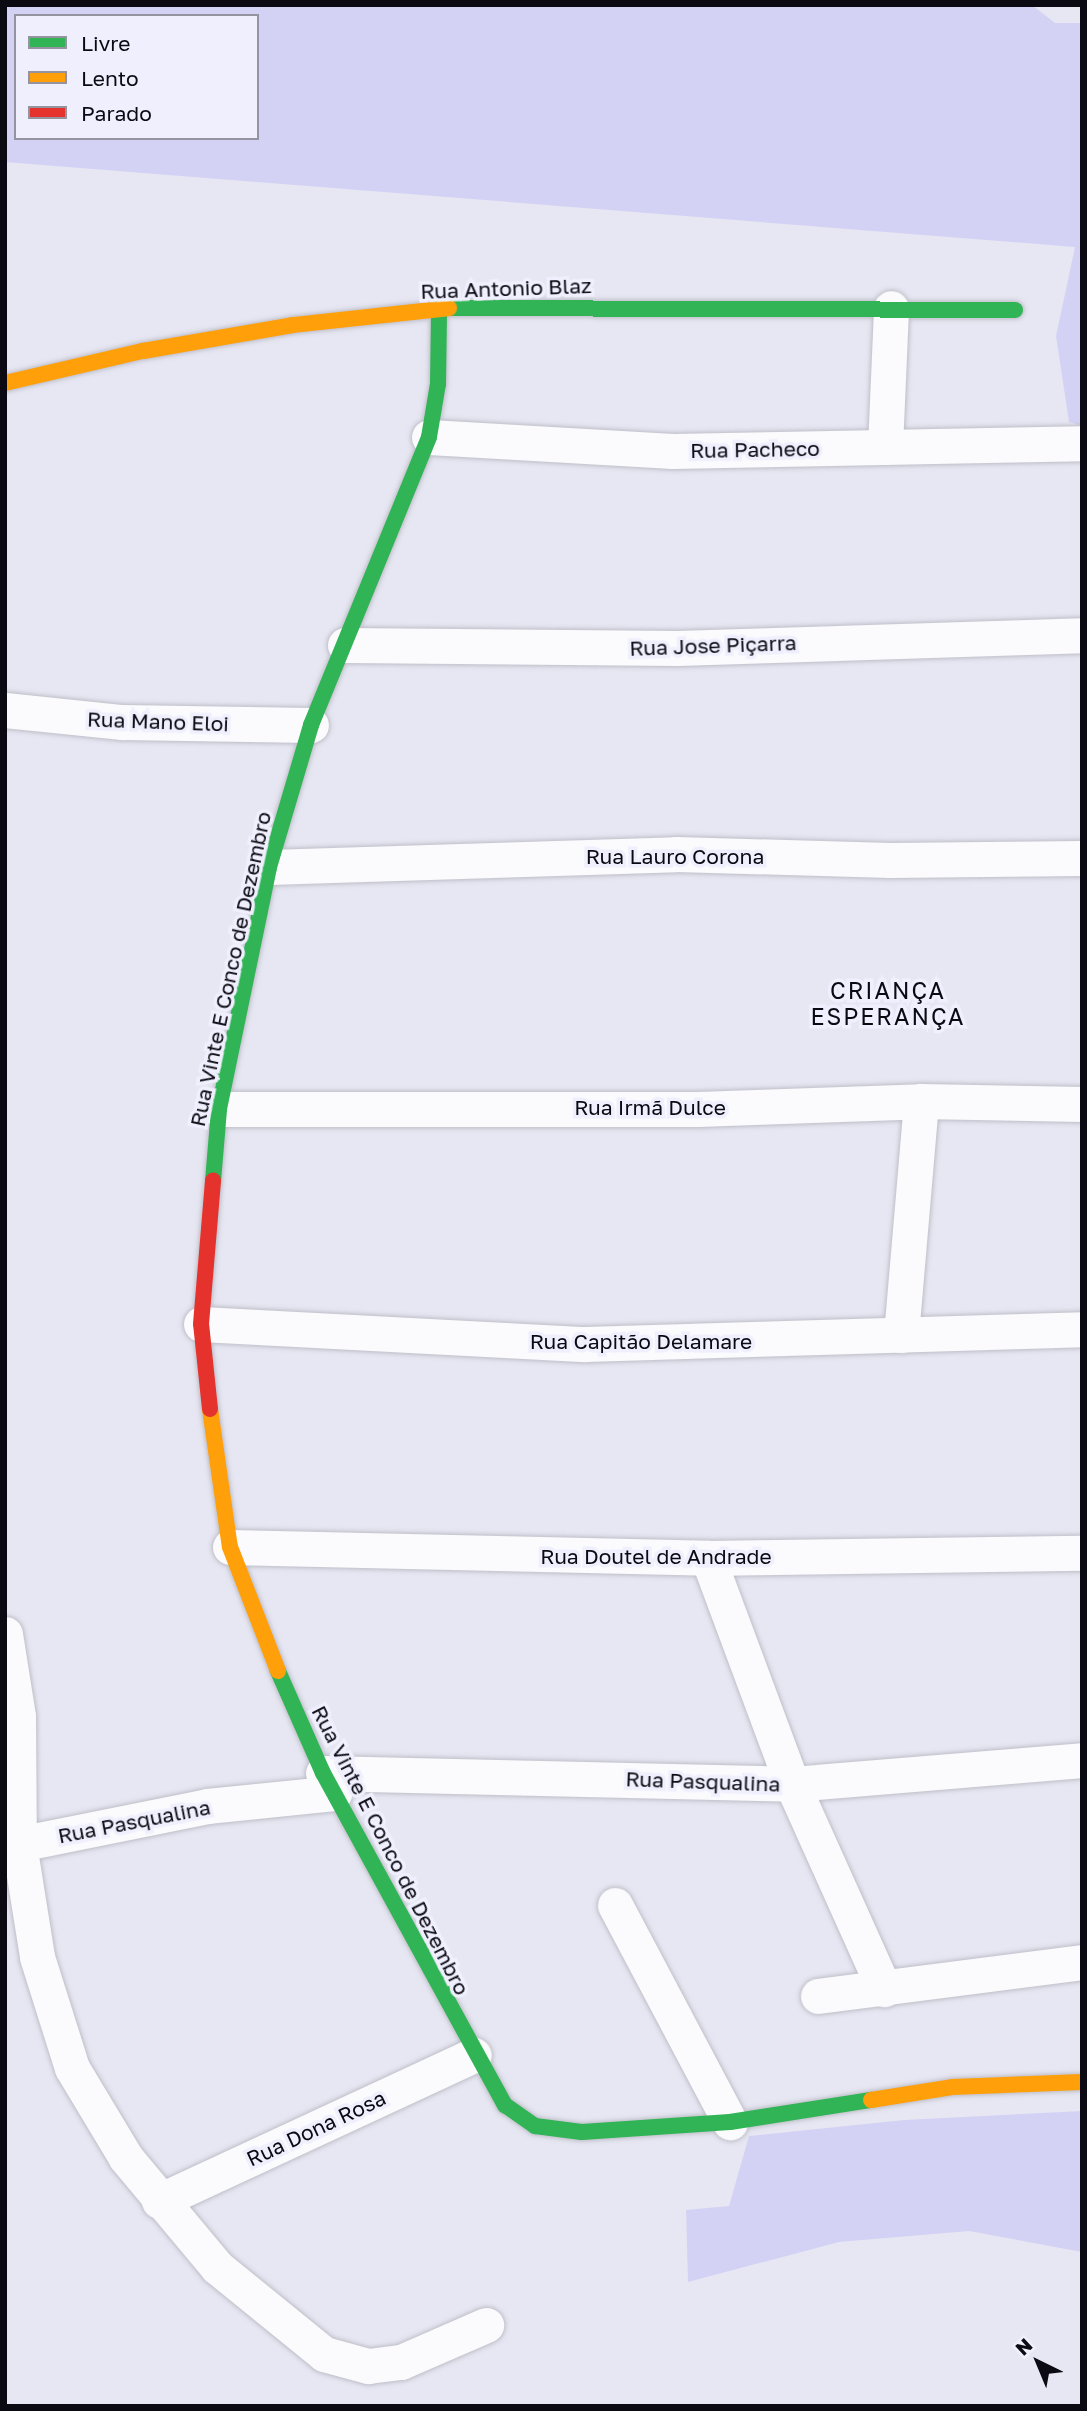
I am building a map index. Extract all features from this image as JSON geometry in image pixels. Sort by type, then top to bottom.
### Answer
[{"type":"street","name":"Rua Antonio Blaz","points":[[5,383],[143,351],[252,332],[439,308],[1015,310]]},
{"type":"street","name":"Rua Vinte E Conco de Dezembro","points":[[439,308],[438,384],[429,437],[311,725],[269,867],[219,1109],[201,1324],[215,1460],[230,1547],[267,1646],[328,1783],[474,2055],[505,2105],[535,2126],[582,2132],[730,2122],[952,2087],[1082,2082]]},
{"type":"street","points":[[884,447],[891,308]]},
{"type":"street","name":"Rua Pacheco","points":[[429,437],[673,451],[1082,443]]},
{"type":"street","name":"Rua Jose Piçarra","points":[[345,645],[677,648],[1082,635]]},
{"type":"street","name":"Rua Mano Eloi","points":[[5,710],[122,722],[311,725]]},
{"type":"street","name":"Rua Lauro Corona","points":[[269,867],[676,854],[890,860],[1082,858]]},
{"type":"street","points":[[901,1335],[921,1101]]},
{"type":"street","name":"Rua Irmã Dulce","points":[[219,1109],[697,1110],[921,1101],[1082,1104]]},
{"type":"street","name":"Rua Capitão Delamare","points":[[201,1324],[585,1344],[1082,1329]]},
{"type":"street","name":"Rua Doutel de Andrade","points":[[230,1547],[708,1558],[1082,1553]]},
{"type":"street","points":[[708,1558],[792,1784],[884,1989]]},
{"type":"street","points":[[5,1634],[18,1716],[19,1844],[37,1957],[72,2068],[112,2136],[159,2201],[217,2267],[324,2354],[368,2366],[401,2362],[485,2325]]},
{"type":"street","name":"Rua Pasqualina","points":[[19,1844],[328,1783],[792,1784],[1082,1760]]},
{"type":"street","points":[[615,1905],[730,2122]]},
{"type":"street","points":[[818,1996],[1082,1962]]},
{"type":"street","name":"Rua Dona Rosa","points":[[159,2201],[474,2055]]},
{"type":"shaded area","points":[[5,5],[1032,5],[1055,23],[1082,23],[1082,426],[1069,422],[1056,336],[1075,247],[5,162]]},
{"type":"shaded area","points":[[1082,2111],[1082,2252],[969,2231],[839,2242],[688,2282],[686,2210],[729,2206],[749,2136],[904,2120]]},
{"type":"traffic: fast","points":[[213,1181],[219,1109],[269,867],[311,725],[429,437],[438,384],[439,308]]},
{"type":"traffic: fast","points":[[449,308],[1015,310]]},
{"type":"traffic: fast","points":[[278,1671],[323,1773],[505,2105],[535,2126],[582,2132],[730,2122],[871,2100]]},
{"type":"traffic: slow","points":[[5,383],[143,351],[293,325],[449,308]]},
{"type":"traffic: slow","points":[[210,1409],[230,1547],[278,1671]]},
{"type":"traffic: slow","points":[[871,2100],[952,2087],[1082,2082]]},
{"type":"traffic: jam","points":[[210,1409],[201,1324],[213,1181]]},
{"type":"district","name":"CRIANÇA ESPERANÇA","points":[[888,1003]]}]
